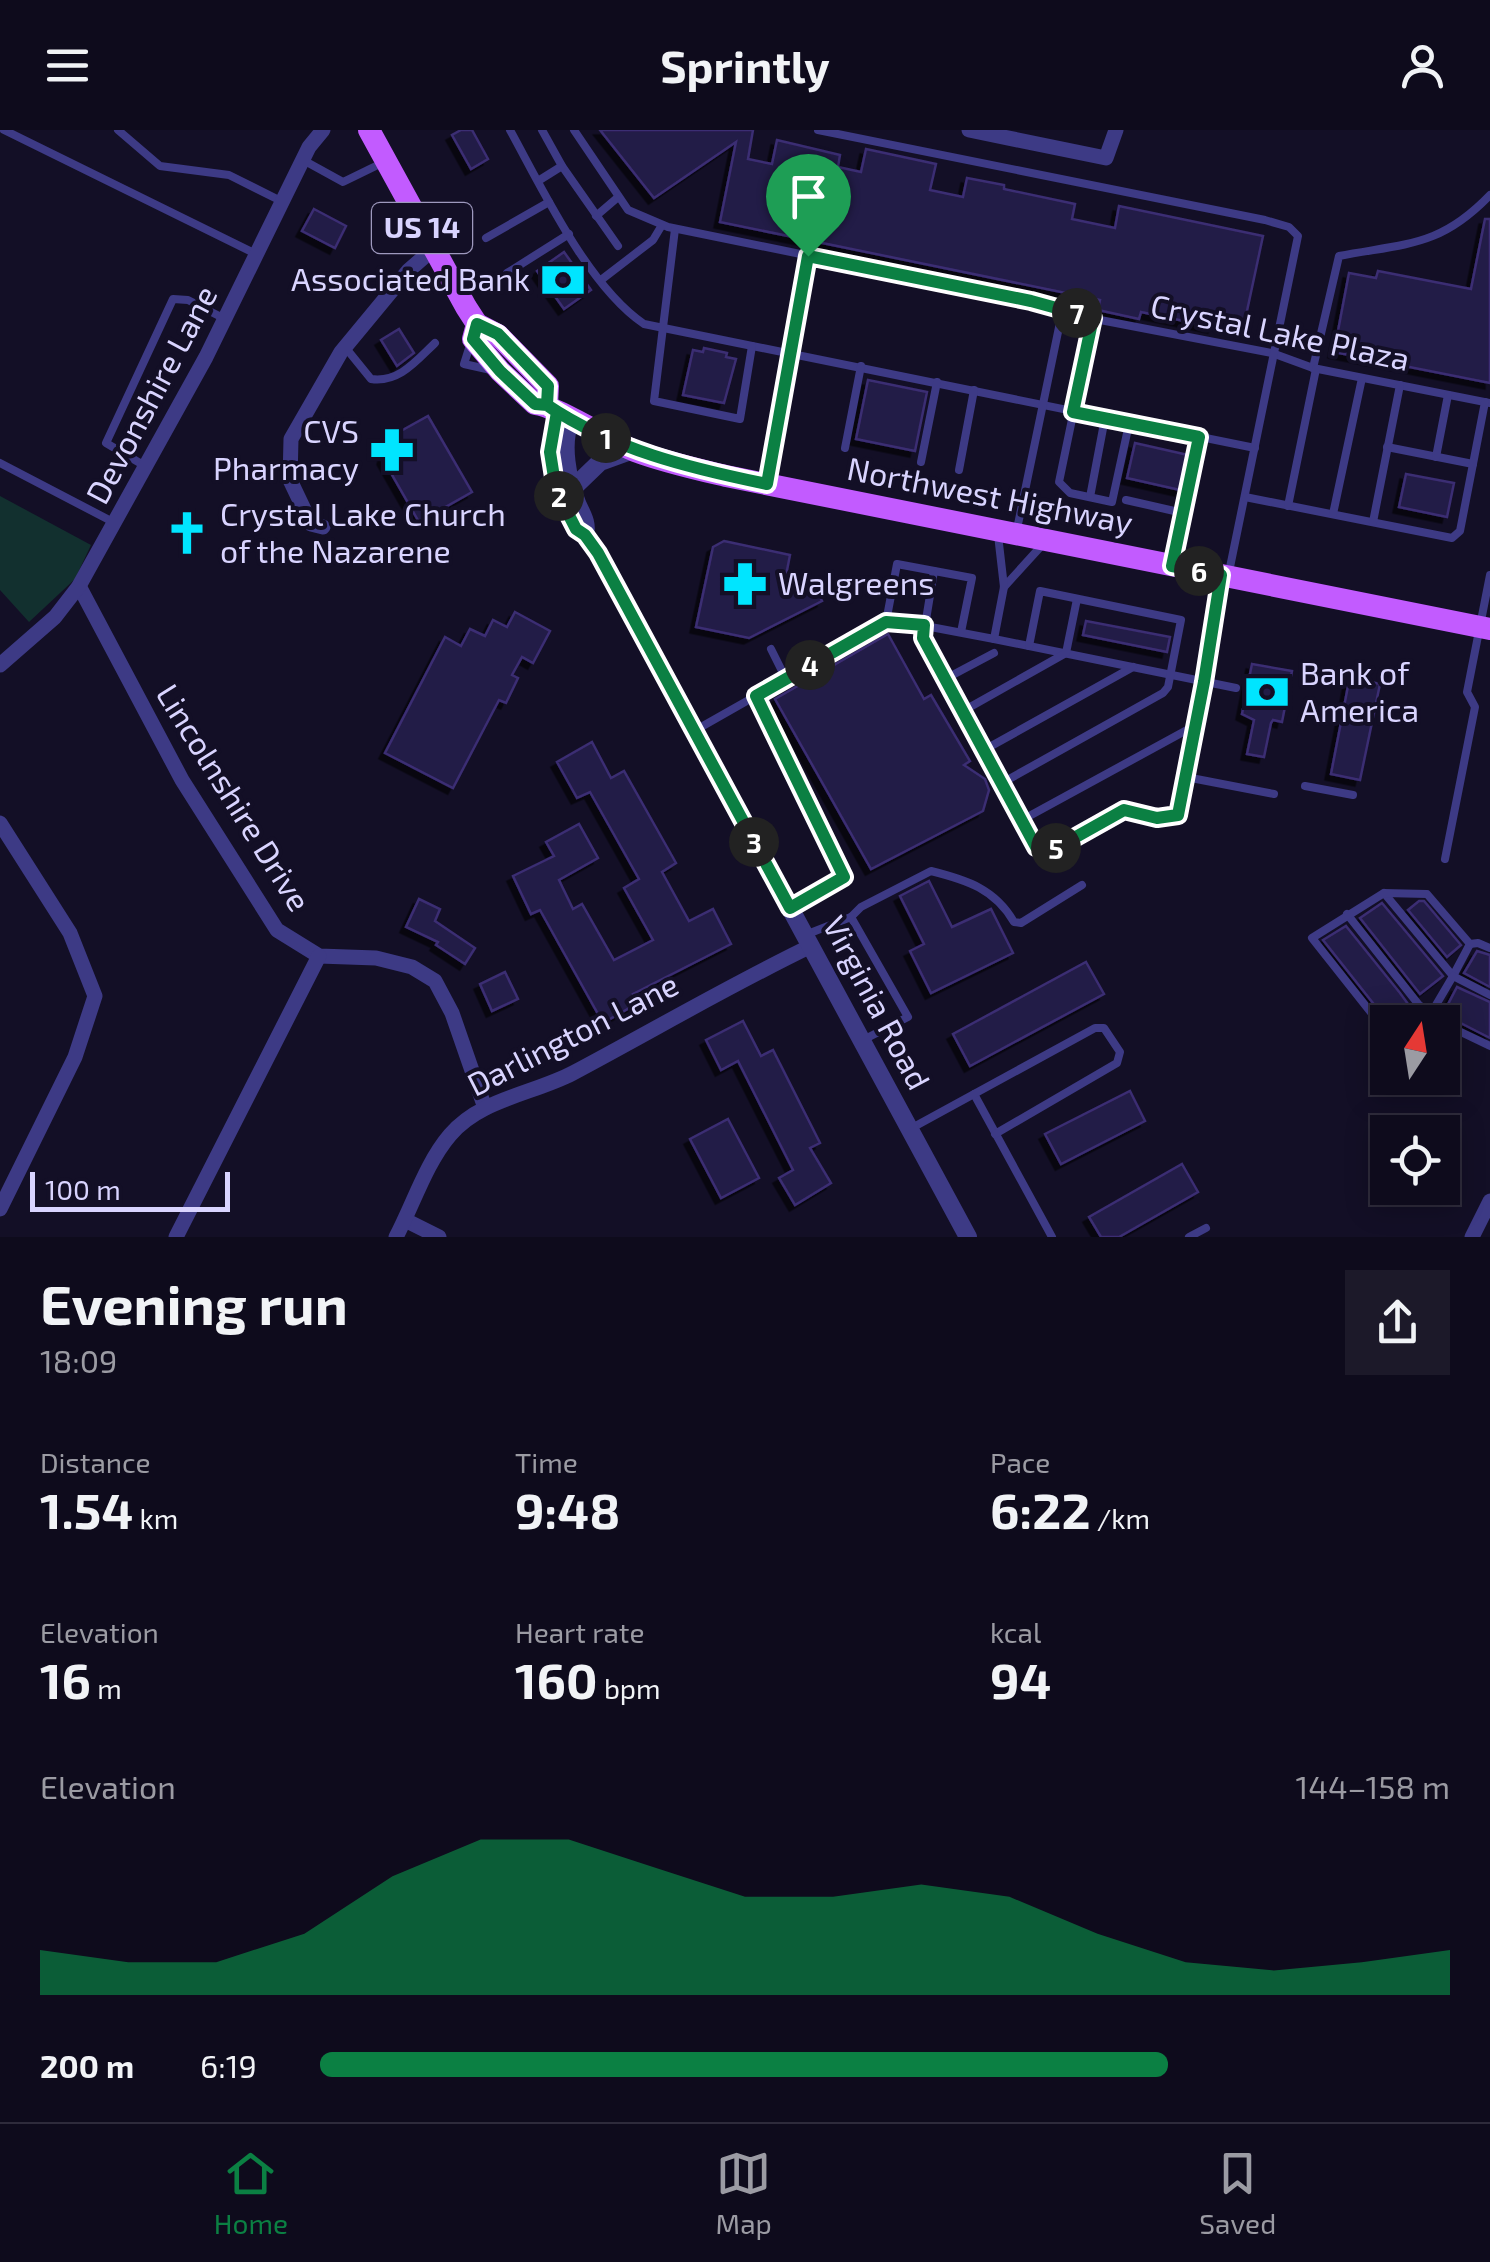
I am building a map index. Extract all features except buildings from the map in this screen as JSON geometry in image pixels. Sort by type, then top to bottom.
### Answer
[{"type":"main road","name":"Northwest Highway","points":[[369,130],[500,371],[535,404],[633,450],[683,466],[767,484],[1485,628]]},
{"type":"main road","name":"Northwest Highway","points":[[475,331],[498,334],[548,386],[558,412]]},
{"type":"street","name":"Devonshire Lane","points":[[0,664],[55,617],[79,586],[147,467],[303,160],[323,130]]},
{"type":"street","points":[[969,130],[1106,158],[1116,130]]},
{"type":"street","points":[[323,527],[312,524],[290,480],[291,439],[345,346],[408,272],[433,249]]},
{"type":"street","name":"Virginia Road","points":[[558,412],[573,488],[587,526],[585,535]]},
{"type":"street","name":"Virginia Road","points":[[558,412],[551,433],[556,490],[694,731],[968,1237]]},
{"type":"street","points":[[573,488],[600,462],[633,450]]},
{"type":"street","name":"Lincolnshire Drive","points":[[79,586],[182,780],[277,930],[319,956]]},
{"type":"street","points":[[0,823],[70,933],[95,996],[76,1057],[0,1209]]},
{"type":"street","name":"Darlington Lane","points":[[396,1237],[440,1148],[451,1133],[485,1108],[572,1074],[808,940]]},
{"type":"street","points":[[176,1237],[319,956],[376,958],[412,967],[435,981],[452,1014],[485,1108]]},
{"type":"street","points":[[1472,1237],[1490,1202]]},
{"type":"street","points":[[405,1220],[438,1237]]},
{"type":"lane","points":[[4,130],[257,255]]},
{"type":"lane","points":[[118,130],[160,166],[229,175],[283,202]]},
{"type":"lane","points":[[510,130],[549,202],[601,280],[623,310],[644,324],[1255,448]]},
{"type":"lane","points":[[542,130],[618,246]]},
{"type":"lane","name":"Crystal Lake Plaza","points":[[574,130],[628,210],[662,225],[1272,353],[1315,369],[1488,403]]},
{"type":"lane","points":[[818,130],[1265,220],[1288,226],[1298,236],[1178,815],[1157,818],[1124,810],[1048,850],[1036,847],[923,638],[934,571]]},
{"type":"lane","points":[[303,160],[344,182],[386,160]]},
{"type":"lane","points":[[538,182],[562,166]]},
{"type":"lane","points":[[1288,506],[1339,256],[1438,237],[1465,221],[1490,195]]},
{"type":"lane","points":[[596,216],[617,198]]},
{"type":"lane","points":[[486,238],[549,202]]},
{"type":"lane","points":[[601,280],[653,240],[662,225]]},
{"type":"lane","points":[[676,229],[654,402],[740,420],[752,346]]},
{"type":"lane","points":[[507,273],[570,234]]},
{"type":"lane","points":[[767,484],[808,256]]},
{"type":"lane","points":[[147,467],[106,442],[173,299],[188,300],[225,319]]},
{"type":"lane","points":[[994,639],[1004,587],[1007,532],[1063,308]]},
{"type":"lane","points":[[1093,318],[1059,482],[1070,493],[1112,502],[1130,424]]},
{"type":"lane","points":[[345,346],[371,379],[386,381],[409,368],[434,343]]},
{"type":"lane","points":[[845,448],[862,366]]},
{"type":"lane","points":[[1333,514],[1362,378]]},
{"type":"lane","points":[[921,462],[937,382]]},
{"type":"lane","points":[[1372,522],[1400,386]]},
{"type":"lane","points":[[960,470],[974,390]]},
{"type":"lane","points":[[1436,457],[1448,395]]},
{"type":"lane","points":[[1244,497],[1452,538],[1460,531],[1488,403]]},
{"type":"lane","points":[[1090,498],[1106,418]]},
{"type":"lane","points":[[1172,566],[1199,437]]},
{"type":"lane","points":[[1387,447],[1473,464]]},
{"type":"lane","points":[[0,463],[115,524]]},
{"type":"lane","points":[[1126,500],[1183,513]]},
{"type":"lane","points":[[1004,587],[1046,540]]},
{"type":"lane","points":[[886,622],[897,564],[972,578],[961,632]]},
{"type":"lane","points":[[1444,859],[1474,707],[1467,692],[1485,628],[1490,575]]},
{"type":"lane","points":[[1002,783],[1163,694],[1181,620],[1040,591],[1029,646]]},
{"type":"lane","points":[[963,711],[1066,653],[1077,598]]},
{"type":"lane","points":[[694,731],[886,622],[924,625],[1236,688]]},
{"type":"lane","points":[[771,650],[786,679]]},
{"type":"lane","points":[[945,678],[994,653]]},
{"type":"lane","points":[[984,750],[1133,667]]},
{"type":"lane","points":[[756,696],[844,877],[790,908]]},
{"type":"lane","points":[[1022,820],[1196,724]]},
{"type":"lane","points":[[1186,776],[1274,794]]},
{"type":"lane","points":[[1306,786],[1353,796]]},
{"type":"lane","points":[[808,940],[931,870],[986,890],[1005,906],[1014,922],[1021,923],[1082,884]]},
{"type":"lane","points":[[1384,893],[1453,976],[1490,995]]},
{"type":"lane","points":[[1370,1011],[1312,938],[1346,914],[1384,893],[1427,894],[1470,944]]},
{"type":"lane","points":[[1346,914],[1417,1005]]},
{"type":"lane","points":[[851,917],[908,1017],[862,1041]]},
{"type":"lane","points":[[1470,944],[1490,948]]},
{"type":"lane","points":[[1436,1005],[1470,944]]},
{"type":"lane","points":[[910,1129],[1095,1028],[1104,1028],[1120,1052],[1117,1063],[996,1134]]},
{"type":"lane","points":[[1460,1032],[1490,1046]]},
{"type":"lane","points":[[974,1094],[1052,1237]]},
{"type":"lane","points":[[1189,1237],[1206,1228]]},
{"type":"green space","points":[[0,496],[91,545],[75,579],[29,622],[0,590]]},
{"type":"place","name":"Associated Bank","points":[[563,280]]},
{"type":"place","name":"CVS Pharmacy","points":[[392,450]]},
{"type":"place","name":"Crystal Lake Church of the Nazarene","points":[[187,533]]},
{"type":"place","name":"Walgreens","points":[[745,584]]},
{"type":"place","name":"Bank of America","points":[[1267,692]]},
{"type":"route","points":[[808,256],[767,484],[683,466],[633,450],[592,431],[547,405],[548,386],[498,334],[477,324],[473,339],[535,404],[547,405],[557,412],[550,452],[556,490],[576,529],[598,553],[790,908],[844,877],[756,696],[886,622],[924,625],[923,638],[1036,847],[1058,847],[1124,810],[1157,818],[1178,815],[1221,575],[1172,566],[1199,437],[1073,412],[1093,318],[1031,301],[808,256]]}]
